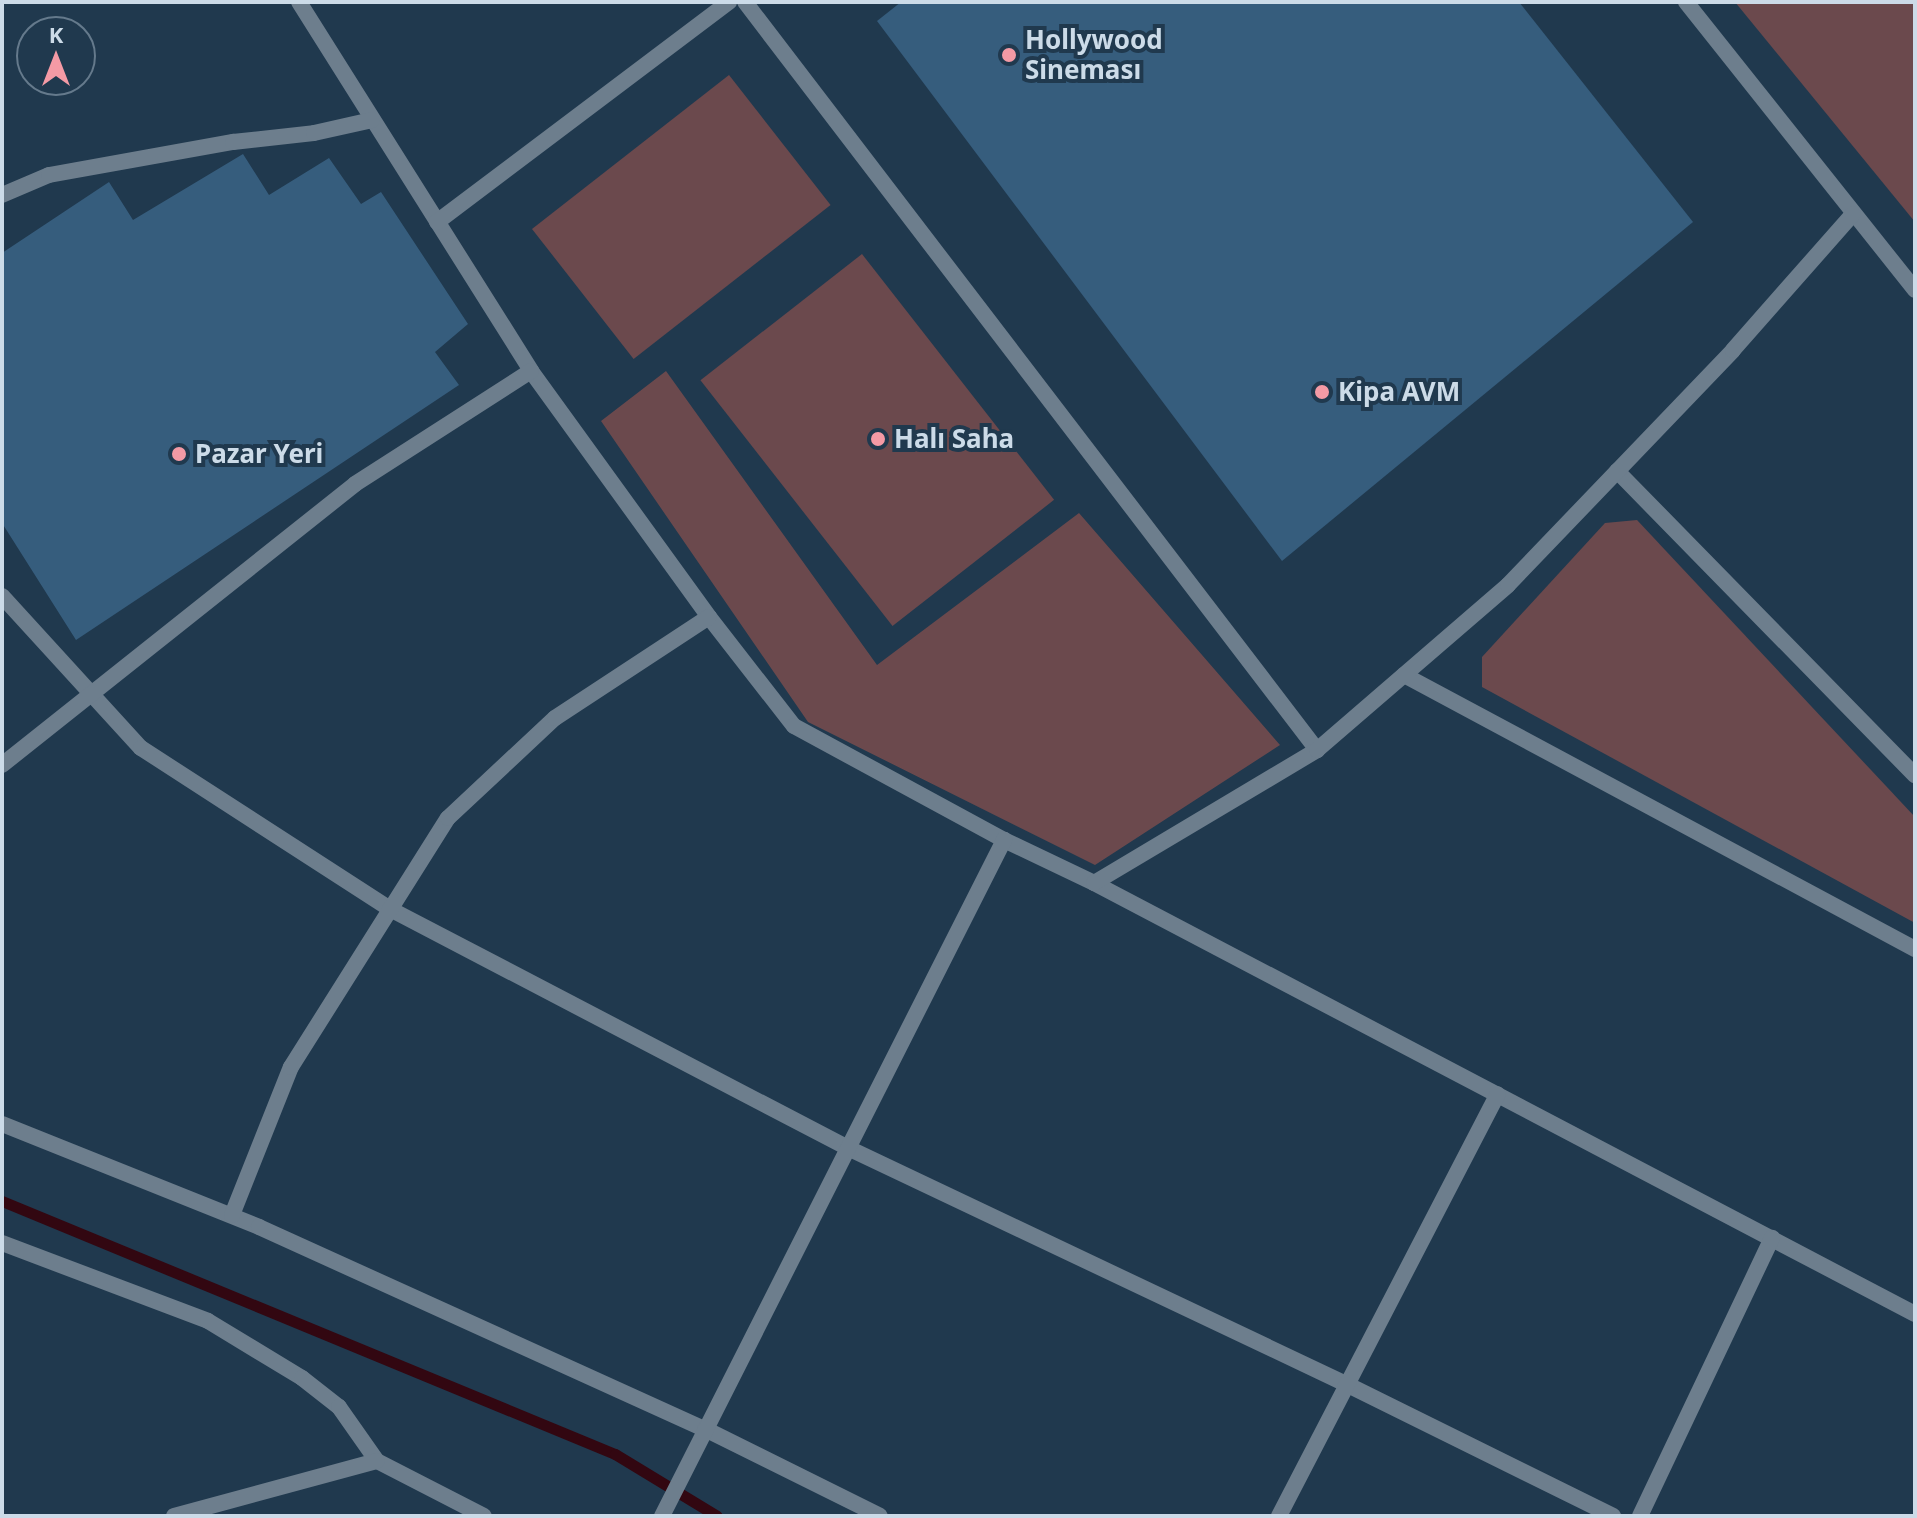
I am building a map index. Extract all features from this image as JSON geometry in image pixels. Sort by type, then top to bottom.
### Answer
[{"type":"street","points":[[299,2],[531,371],[709,617],[794,726],[1004,840],[1094,883],[1915,1314]]},
{"type":"street","points":[[437,222],[729,2]]},
{"type":"street","points":[[745,2],[1317,750]]},
{"type":"street","points":[[1686,2],[1915,290]]},
{"type":"street","points":[[2,195],[49,175],[103,164],[233,142],[314,133],[372,120]]},
{"type":"street","points":[[1094,883],[1317,750],[1508,585],[1733,350],[1853,214]]},
{"type":"street","points":[[2,765],[355,484],[531,371]]},
{"type":"street","points":[[1617,471],[1915,775]]},
{"type":"street","points":[[2,596],[141,748],[390,909],[848,1148],[1346,1384],[1613,1516]]},
{"type":"street","points":[[232,1215],[291,1067],[448,818],[555,718],[709,617]]},
{"type":"street","points":[[1404,675],[1915,949]]},
{"type":"street","points":[[662,1516],[1004,840]]},
{"type":"street","points":[[1279,1516],[1498,1094]]},
{"type":"street","points":[[2,1124],[232,1215],[705,1429],[880,1516]]},
{"type":"street","points":[[1640,1516],[1772,1238]]},
{"type":"street","points":[[2,1243],[208,1321],[302,1378],[339,1407],[377,1461],[484,1516]]},
{"type":"street","points":[[174,1516],[377,1461]]},
{"type":"shaded area","points":[[1735,2],[1915,2],[1915,222]]},
{"type":"shaded area","points":[[729,75],[831,205],[634,359],[532,229]]},
{"type":"shaded area","name":"Halı Saha","points":[[862,254],[1054,500],[893,626],[700,380]]},
{"type":"shaded area","points":[[666,371],[877,665],[1079,513],[1280,745],[1095,865],[808,722],[601,421]]},
{"type":"shaded area","points":[[1637,520],[1915,817],[1915,923],[1482,687],[1482,657],[1605,523]]},
{"type":"building","name":"Kipa AVM","points":[[901,2],[1519,2],[1693,222],[1282,561],[877,21]]},
{"type":"building","name":"Pazar Yeri","points":[[243,154],[269,195],[329,158],[361,204],[381,192],[468,324],[435,352],[459,385],[76,640],[2,523],[2,253],[109,182],[133,220]]},
{"type":"waterway","points":[[2,1201],[615,1454],[717,1516]]},
{"type":"place","name":"Hollywood Sineması","points":[[1009,55]]},
{"type":"place","name":"Kipa AVM","points":[[1322,392]]},
{"type":"place","name":"Halı Saha","points":[[878,439]]},
{"type":"place","name":"Pazar Yeri","points":[[179,454]]}]
